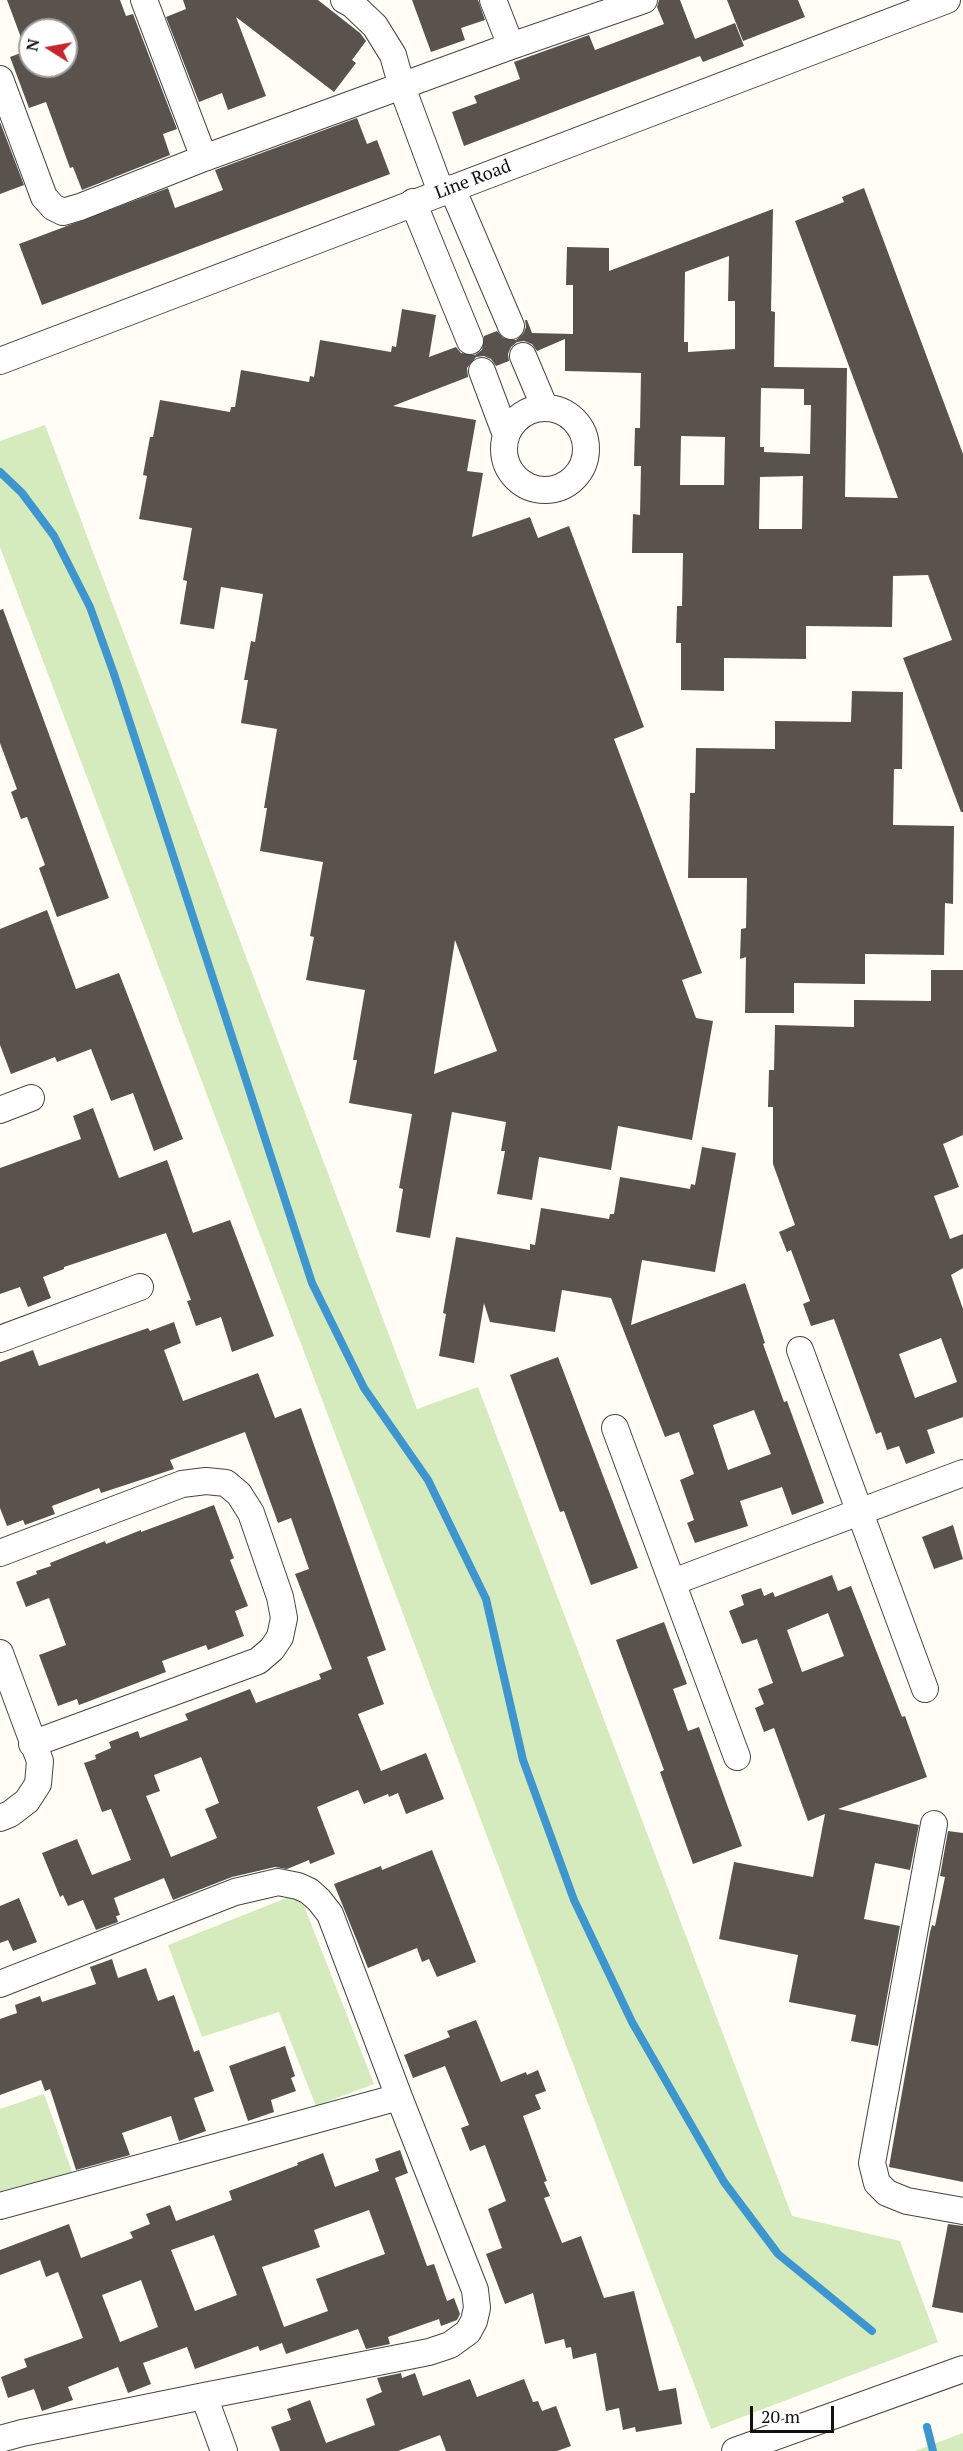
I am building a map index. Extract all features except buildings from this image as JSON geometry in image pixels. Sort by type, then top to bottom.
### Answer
[{"type":"street","points":[[144,0],[204,158]]},
{"type":"street","points":[[344,0],[353,5],[375,26],[393,55],[402,87],[511,326]]},
{"type":"street","points":[[493,0],[512,46]]},
{"type":"street","points":[[0,78],[44,197],[53,207],[63,212],[204,158],[644,0]]},
{"type":"street","name":"Line Road","points":[[0,361],[947,0]]},
{"type":"street","points":[[413,202],[470,341]]},
{"type":"street","points":[[523,356],[545,408]]},
{"type":"street","points":[[482,371],[506,435]]},
{"type":"street","points":[[545,408],[561,411],[572,418],[580,428],[585,441],[585,454],[582,466],[567,484],[551,490],[537,490],[520,483],[506,464],[504,449],[506,435],[513,423],[523,415],[545,408]]},
{"type":"street","points":[[0,1110],[30,1098]]},
{"type":"street","points":[[0,1338],[140,1287]]},
{"type":"street","points":[[800,1350],[925,1689]]},
{"type":"street","points":[[615,1428],[737,1757]]},
{"type":"street","points":[[673,1582],[963,1473]]},
{"type":"street","points":[[0,1553],[182,1484],[206,1480],[226,1483],[239,1494],[251,1513],[280,1597],[284,1618],[280,1637],[272,1649],[258,1661],[32,1744]]},
{"type":"street","points":[[0,1653],[40,1761],[38,1784],[27,1801],[10,1814],[0,1818]]},
{"type":"street","points":[[934,1824],[872,2163],[876,2182],[887,2193],[907,2201],[963,2211]]},
{"type":"street","points":[[0,1984],[235,1892],[278,1882],[298,1886],[319,1900],[330,1914],[475,2290],[477,2308],[468,2332],[450,2344],[429,2352],[0,2439]]},
{"type":"street","points":[[0,2206],[399,2097]]},
{"type":"street","points":[[735,2451],[958,2371]]},
{"type":"street","points":[[204,2396],[225,2451]]},
{"type":"green space","points":[[45,425],[417,1409],[478,1387],[792,2216],[900,2241],[938,2342],[711,2429],[0,547],[0,441]]},
{"type":"green space","points":[[299,1893],[374,2084],[316,2106],[279,2012],[202,2037],[168,1945]]},
{"type":"green space","points":[[44,2094],[75,2180],[0,2200],[0,2109]]},
{"type":"green space","points":[[963,2433],[963,2451],[915,2451]]},
{"type":"waterway","points":[[0,472],[22,493],[54,536],[90,607],[114,674],[312,1283],[364,1388],[428,1480],[486,1599],[523,1760],[574,1900],[632,2022],[724,2182],[778,2254],[872,2331]]},
{"type":"waterway","points":[[927,2427],[933,2451]]}]
